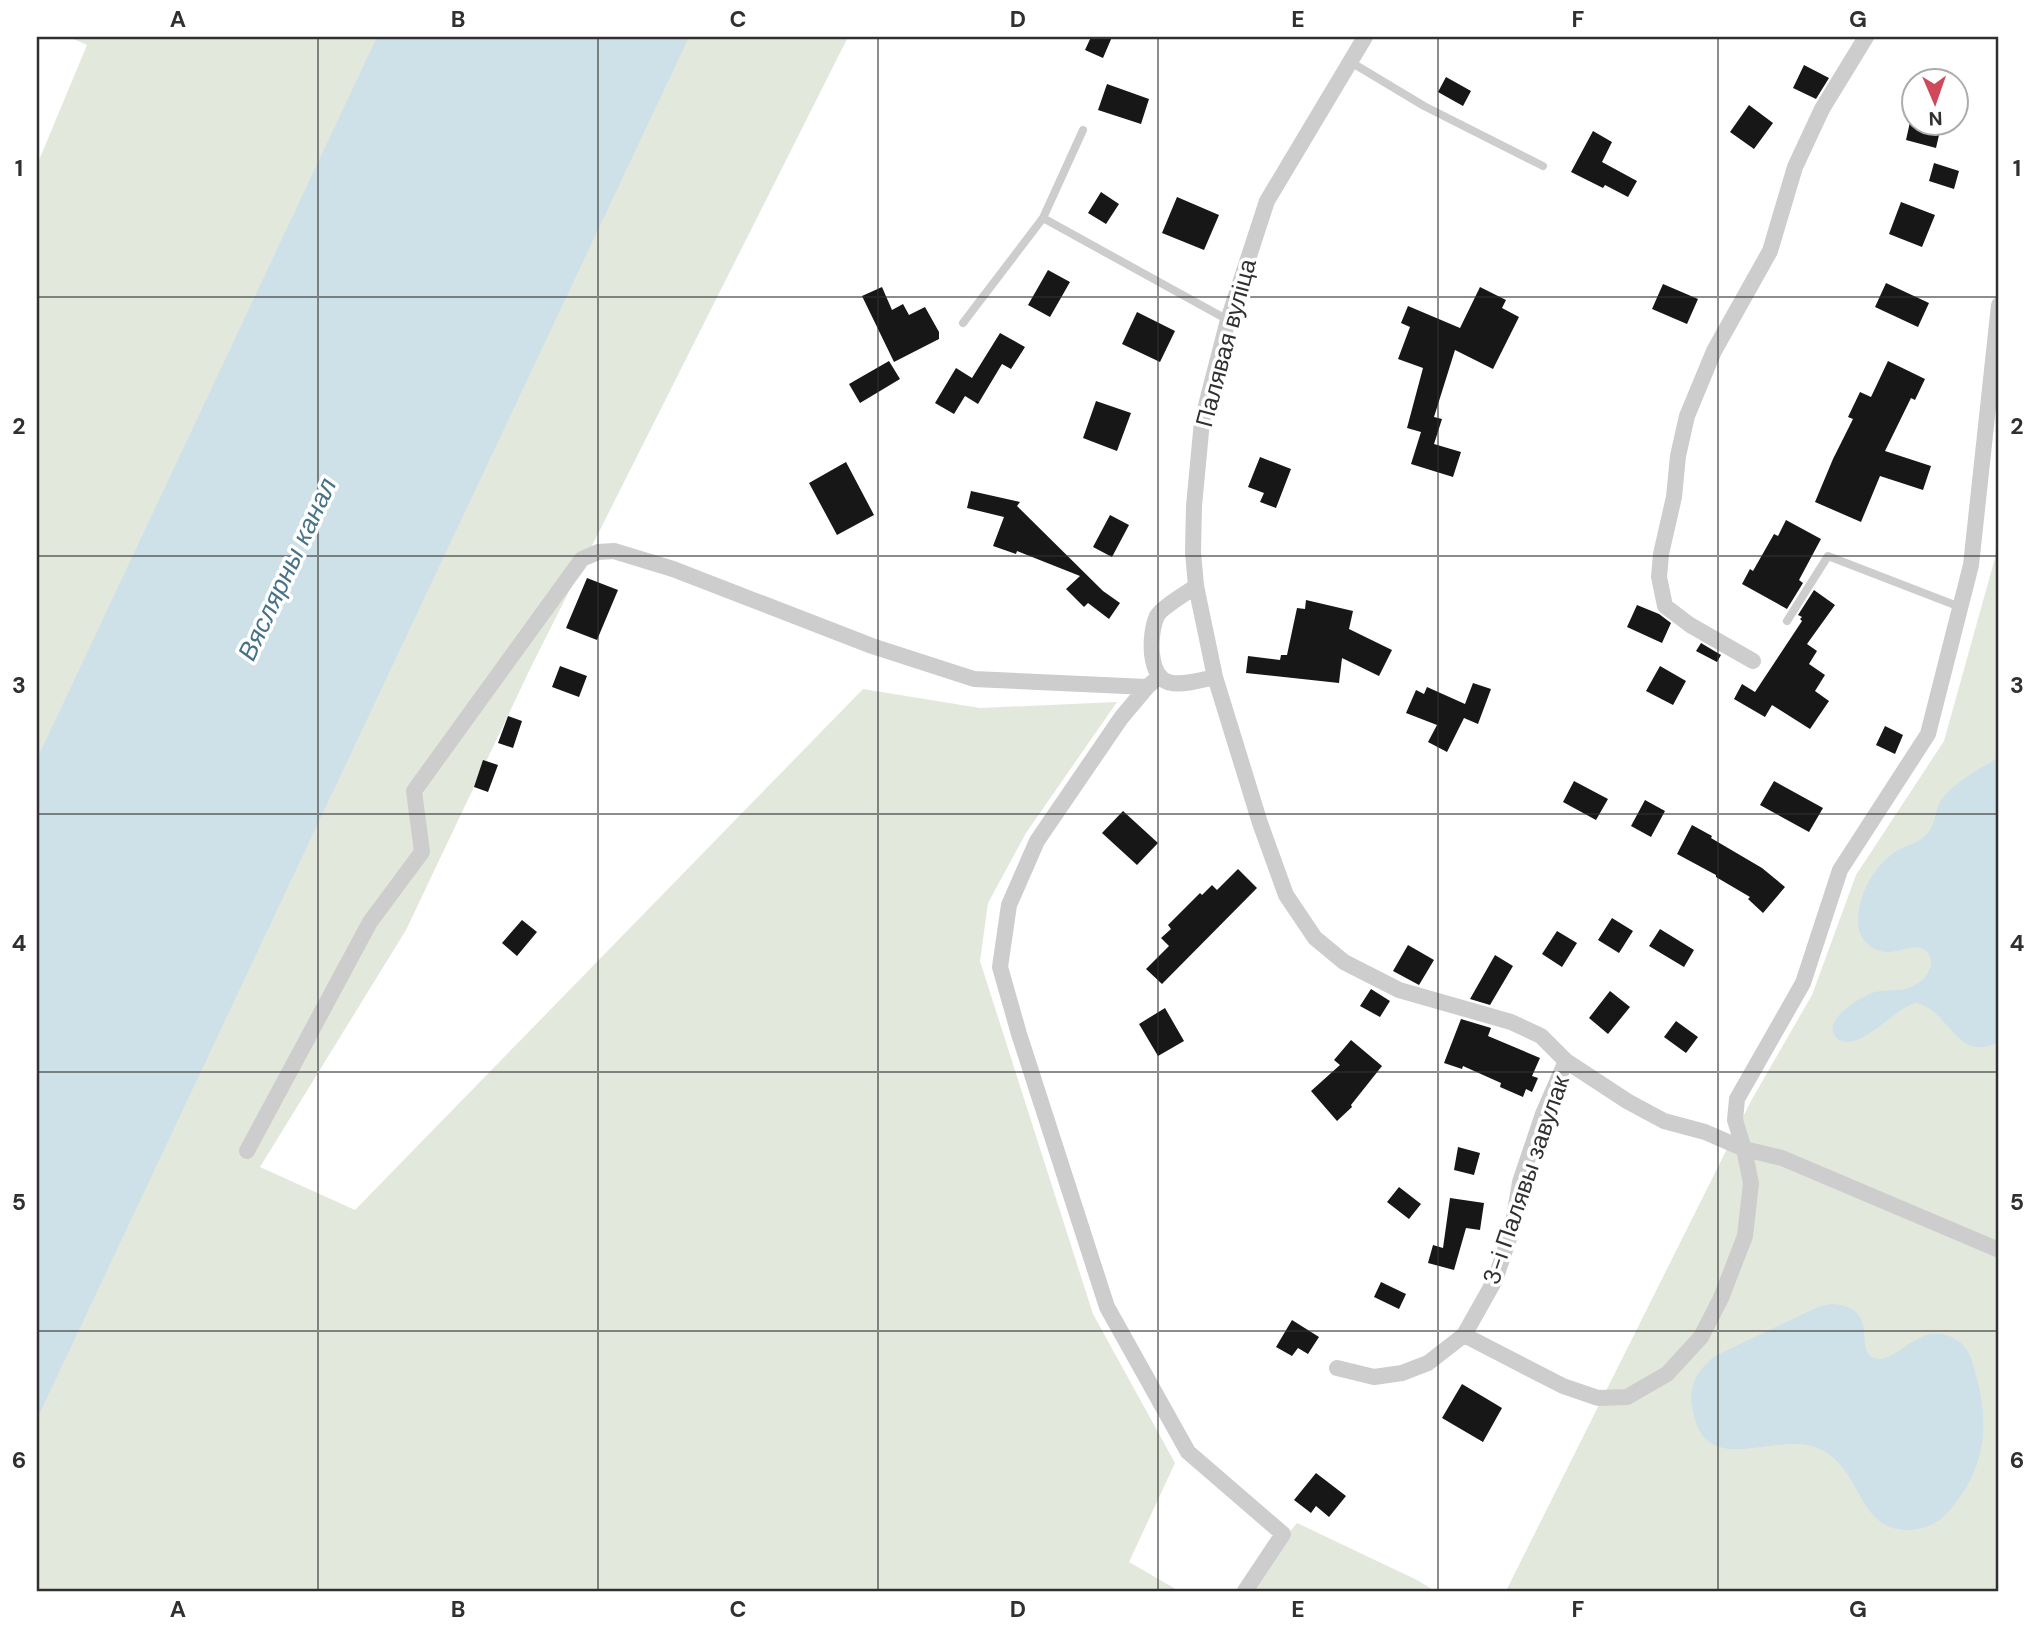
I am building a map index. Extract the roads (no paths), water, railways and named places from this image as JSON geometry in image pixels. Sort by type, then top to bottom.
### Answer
[{"type":"street","name":"Палявая вуліца","points":[[1241,756],[1215,677],[1196,586],[1193,552],[1194,506],[1202,421],[1228,320],[1267,201],[1364,37]]},
{"type":"street","points":[[1753,661],[1690,625],[1665,606],[1659,577],[1661,554],[1674,497],[1678,456],[1687,416],[1714,351],[1770,251],[1795,166],[1822,109],[1866,37]]},
{"type":"street","points":[[1464,1335],[1563,1386],[1598,1398],[1627,1396],[1667,1374],[1701,1337],[1721,1298],[1745,1236],[1751,1183],[1735,1120],[1737,1098],[1802,983],[1840,870],[1928,734],[1971,565],[1999,305]]},
{"type":"street","points":[[247,1151],[370,922],[422,852],[414,791],[582,559],[598,552],[614,551],[673,569],[872,646],[974,679],[1189,683],[1215,677]]},
{"type":"street","points":[[1196,586],[1158,615],[1151,658],[1153,682],[1121,718],[1037,841],[1009,905],[1000,967],[1107,1307],[1188,1452],[1283,1534],[1245,1591]]},
{"type":"street","name":"3-і Палявы завулак","points":[[1241,756],[1260,823],[1286,895],[1314,938],[1344,962],[1399,990],[1511,1022],[1541,1036],[1566,1061],[1627,1101],[1664,1121],[1705,1132],[1744,1149],[1782,1158],[1999,1250]]},
{"type":"street","name":"3-і Палявы завулак","points":[[1337,1368],[1374,1377],[1402,1373],[1428,1363],[1464,1335],[1495,1280],[1512,1229],[1520,1182],[1543,1114],[1566,1061]]},
{"type":"lane","points":[[1349,61],[1424,106],[1543,166]]},
{"type":"lane","points":[[962,323],[1043,218],[1083,130]]},
{"type":"lane","points":[[1043,218],[1228,320]]},
{"type":"lane","points":[[1787,621],[1828,555],[1960,607]]},
{"type":"water","name":"Вяслярны канал","points":[[377,37],[689,37],[37,1419],[37,759]]},
{"type":"water","points":[[1999,757],[1999,1042],[1985,1047],[1973,1046],[1954,1034],[1928,1008],[1916,1003],[1907,1006],[1856,1040],[1847,1042],[1838,1039],[1833,1032],[1833,1025],[1852,1004],[1875,992],[1907,989],[1925,977],[1931,964],[1928,953],[1923,949],[1915,947],[1882,951],[1871,947],[1863,939],[1858,922],[1859,911],[1869,881],[1889,856],[1920,840],[1929,831],[1940,802],[1952,788]]},
{"type":"water","points":[[1831,1304],[1856,1312],[1864,1329],[1868,1353],[1874,1358],[1883,1359],[1920,1337],[1931,1334],[1944,1334],[1957,1340],[1970,1356],[1983,1409],[1979,1457],[1966,1488],[1950,1510],[1931,1525],[1908,1530],[1892,1528],[1879,1521],[1847,1473],[1824,1451],[1806,1445],[1786,1444],[1727,1449],[1711,1443],[1699,1430],[1692,1406],[1693,1384],[1709,1361],[1818,1307]]}]
